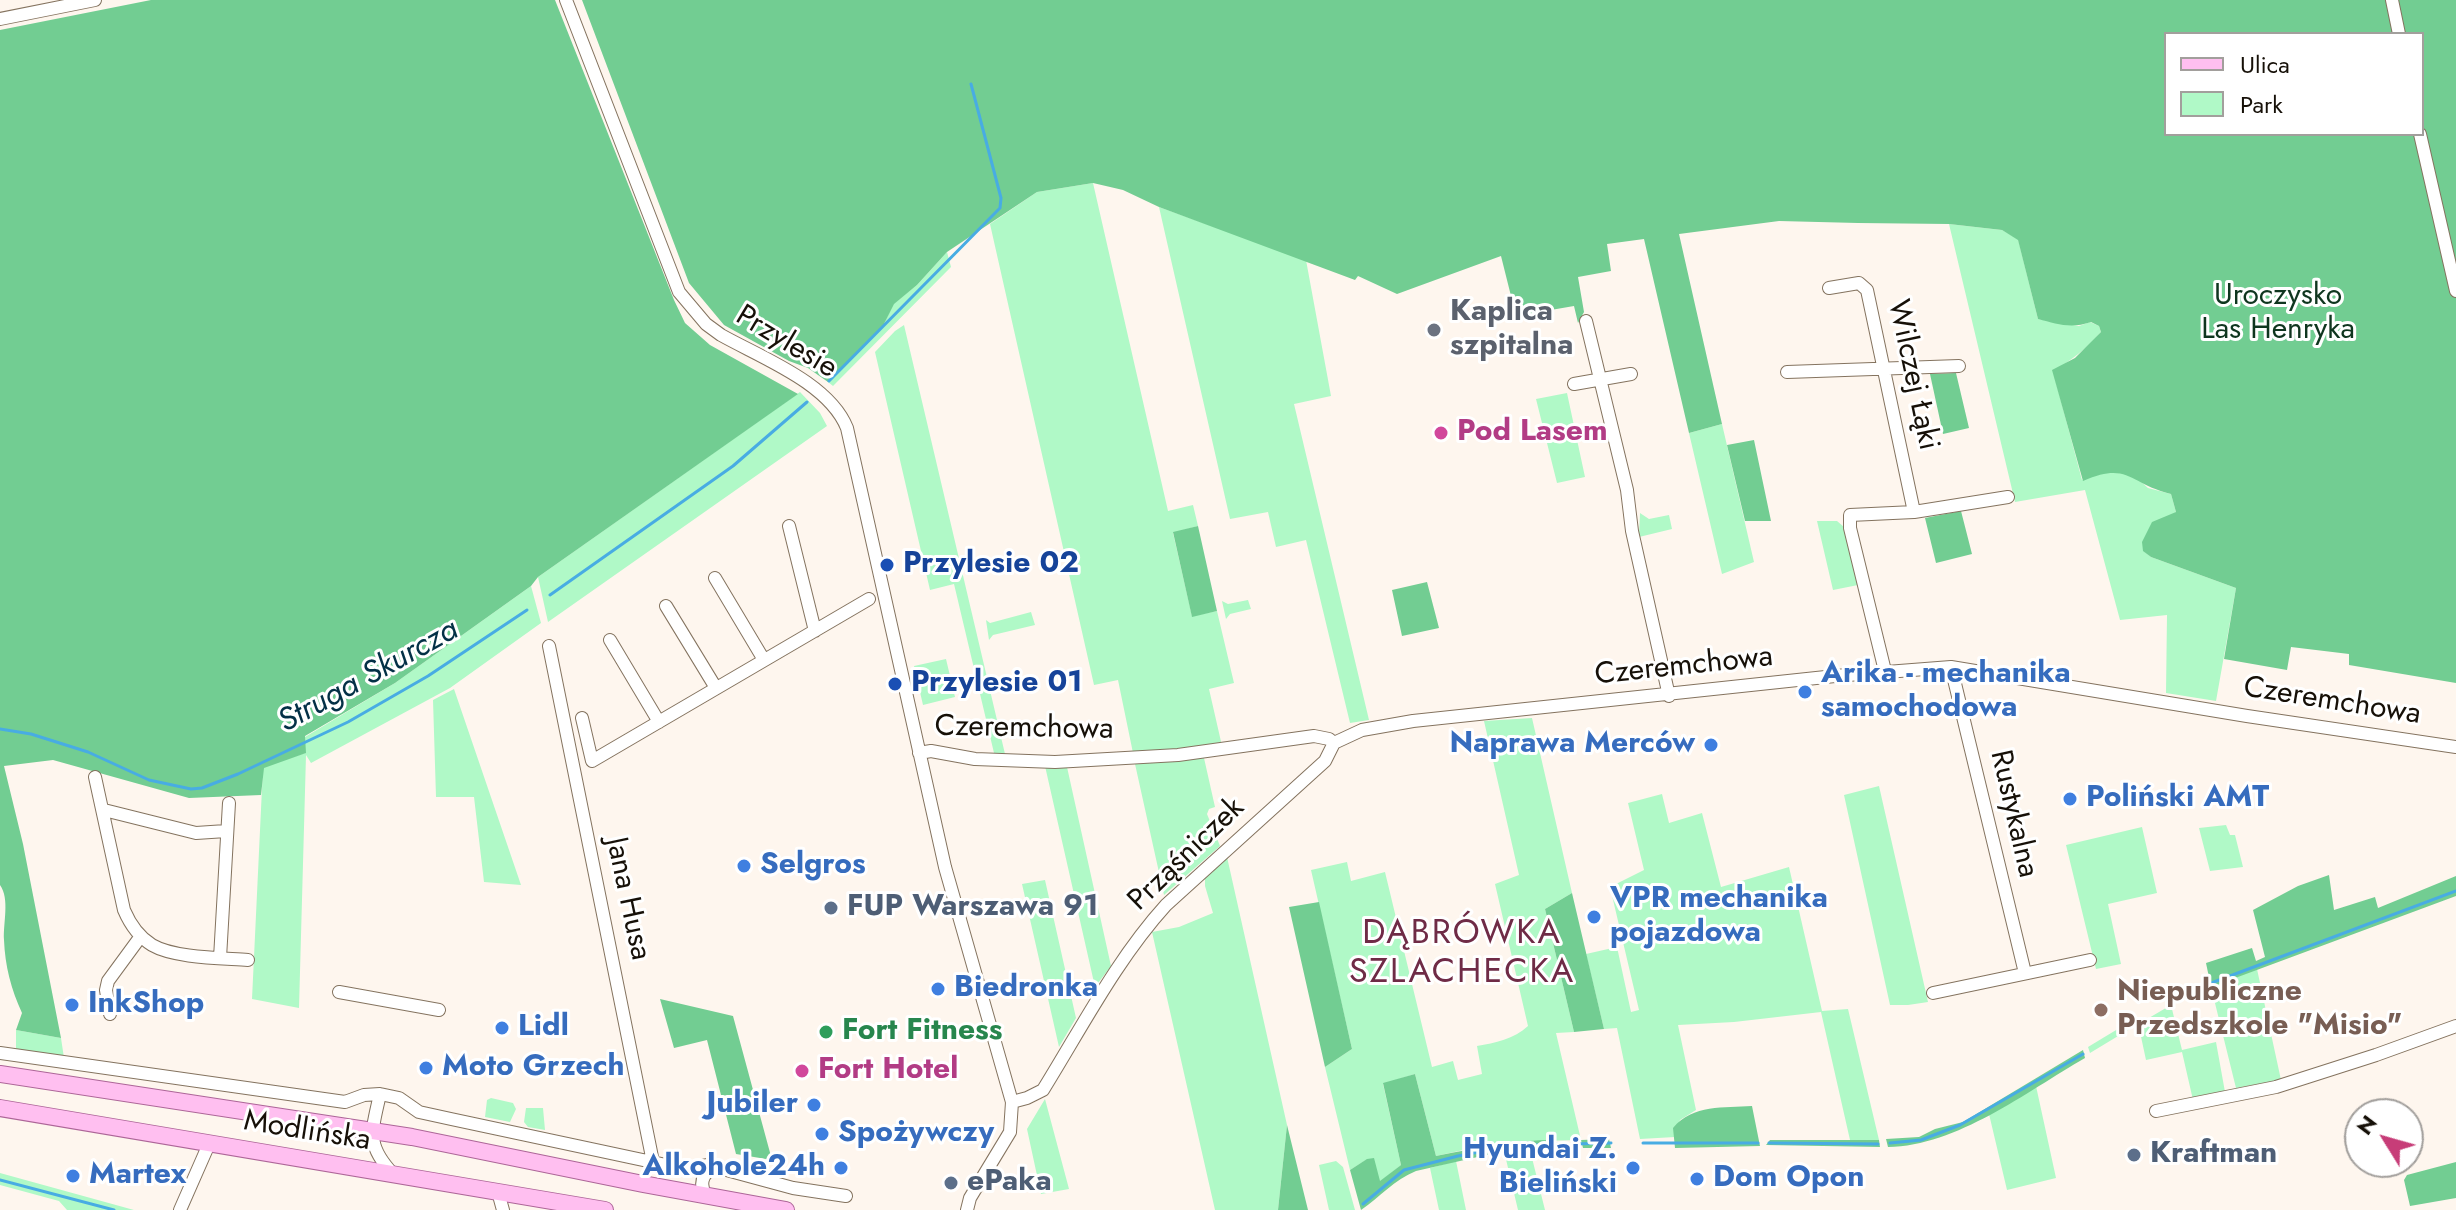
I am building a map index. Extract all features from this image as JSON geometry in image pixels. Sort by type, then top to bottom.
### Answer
[{"type":"main road","name":"Modlińska","points":[[0,1074],[463,1146],[786,1210]]},
{"type":"main road","name":"Modlińska","points":[[0,1108],[605,1210]]},
{"type":"street","points":[[0,19],[95,0]]},
{"type":"street","name":"Przylesie","points":[[566,0],[679,292],[706,324],[817,388],[841,413],[878,560],[945,867],[1012,1102]]},
{"type":"street","points":[[2392,0],[2399,32]]},
{"type":"street","points":[[2420,136],[2456,291]]},
{"type":"street","name":"Wilczej Łąki","points":[[1829,288],[1852,283],[1864,285],[1885,369],[1914,512]]},
{"type":"street","points":[[1586,321],[1627,490],[1632,531],[1669,696]]},
{"type":"street","points":[[1787,372],[1959,366]]},
{"type":"street","points":[[1574,384],[1631,374]]},
{"type":"street","points":[[1885,671],[1850,528],[1850,515],[1914,512],[2008,497]]},
{"type":"street","points":[[789,526],[815,631]]},
{"type":"street","points":[[715,578],[764,660]]},
{"type":"street","points":[[582,718],[592,761],[869,599]]},
{"type":"street","points":[[666,606],[716,688]]},
{"type":"street","points":[[610,640],[659,722]]},
{"type":"street","name":"Jana Husa","points":[[549,646],[653,1162]]},
{"type":"street","name":"Czeremchowa","points":[[919,753],[931,751],[975,759],[1055,762],[1178,755],[1314,736],[1334,743],[1362,730],[1413,721],[1885,671],[1951,667],[2456,747]]},
{"type":"street","name":"Rustykalna","points":[[1951,667],[2025,973]]},
{"type":"street","name":"Prząśniczek","points":[[1012,1102],[1043,1090],[1131,948],[1166,905],[1325,761],[1334,743]]},
{"type":"street","points":[[95,777],[124,910],[141,936],[154,946],[248,960]]},
{"type":"street","points":[[220,958],[229,803]]},
{"type":"street","points":[[104,810],[196,833],[226,831]]},
{"type":"street","points":[[110,1014],[106,990],[108,981],[141,936]]},
{"type":"street","points":[[1933,993],[2090,960]]},
{"type":"street","points":[[339,992],[439,1010]]},
{"type":"street","points":[[2156,1111],[2276,1087],[2456,1026]]},
{"type":"street","name":"Modlińska","points":[[0,1053],[345,1102],[364,1095],[380,1094],[399,1098],[419,1112],[685,1169],[713,1167],[793,1188],[846,1196]]},
{"type":"street","name":"Modlińska","points":[[374,1132],[380,1094]]},
{"type":"street","points":[[967,1210],[970,1198],[1010,1132],[1012,1102]]},
{"type":"street","points":[[374,1132],[372,1145],[379,1160],[393,1174]]},
{"type":"street","points":[[180,1210],[209,1144]]},
{"type":"street","points":[[704,1192],[705,1172],[713,1167]]},
{"type":"street","points":[[685,1169],[704,1192]]},
{"type":"street","points":[[498,1192],[503,1210]]},
{"type":"green space","points":[[151,0],[555,0],[685,323],[710,345],[798,394],[538,577],[531,586],[395,683],[305,736],[306,753],[264,768],[261,795],[189,798],[53,760],[4,766],[23,844],[61,1038],[16,1030],[22,1013],[7,968],[5,904],[0,885],[0,30]]},
{"type":"green space","name":"Uroczysko Las Henryka","points":[[582,0],[2456,0],[2456,683],[2349,665],[2349,654],[2291,647],[2287,670],[2224,659],[2236,588],[2151,557],[2143,551],[2142,542],[2152,522],[2176,512],[2171,494],[2120,474],[2098,475],[2083,481],[2052,370],[2075,358],[2101,332],[2099,326],[2091,322],[2070,325],[2038,319],[2018,240],[2002,230],[1949,224],[1779,221],[1679,234],[1722,424],[1689,433],[1644,239],[1607,244],[1611,271],[1578,277],[1584,312],[1578,323],[1574,306],[1516,316],[1501,256],[1397,294],[1358,276],[1355,280],[1159,207],[1123,190],[1093,183],[1037,192],[947,252],[917,285],[894,304],[884,324],[828,382],[808,368],[789,361],[724,325],[689,283]]},
{"type":"green space","points":[[1093,183],[1168,511],[1193,505],[1198,526],[1173,533],[1192,616],[1217,611],[1234,683],[1209,689],[1222,746],[1133,753],[1118,680],[1094,685],[990,224],[1037,192]]},
{"type":"green space","points":[[1159,207],[1306,260],[1331,396],[1294,404],[1369,720],[1350,723],[1306,540],[1276,547],[1268,512],[1230,519]]},
{"type":"green space","points":[[1949,224],[2002,230],[2018,239],[2038,319],[2079,326],[2090,322],[2099,326],[2101,332],[2090,344],[2053,371],[2082,480],[2103,472],[2119,472],[2137,478],[2148,488],[2171,494],[2176,512],[2144,551],[2151,557],[2236,588],[2216,701],[2166,693],[2167,615],[2120,620],[2085,490],[2015,502]]},
{"type":"green space","points":[[947,252],[951,267],[833,386],[828,382],[884,324],[893,304],[917,285]]},
{"type":"green space","points":[[904,325],[1005,754],[994,753],[954,584],[930,590],[875,352]]},
{"type":"green space","points":[[1956,373],[1969,428],[1943,434],[1930,374]]},
{"type":"green space","points":[[800,392],[820,413],[827,426],[548,622],[538,577]]},
{"type":"green space","points":[[1567,393],[1585,477],[1557,483],[1536,399]]},
{"type":"green space","points":[[1722,424],[1754,562],[1722,574],[1689,433]]},
{"type":"green space","points":[[1754,440],[1771,521],[1745,521],[1727,445]]},
{"type":"green space","points":[[1961,511],[1972,554],[1936,563],[1925,518]]},
{"type":"green space","points":[[1640,513],[1649,519],[1669,515],[1672,529],[1639,537]]},
{"type":"green space","points":[[1817,521],[1837,521],[1844,527],[1858,585],[1833,590]]},
{"type":"green space","points":[[1198,526],[1217,611],[1192,617],[1173,532]]},
{"type":"green space","points":[[1427,582],[1439,628],[1402,636],[1392,590]]},
{"type":"green space","points":[[531,586],[541,623],[450,688],[311,763],[306,755],[299,1008],[252,999],[263,767],[305,753],[305,737],[395,683]]},
{"type":"green space","points":[[1248,600],[1251,609],[1230,614],[1226,619],[1222,601],[1228,604]]},
{"type":"green space","points":[[1031,612],[1035,625],[993,635],[989,640],[986,620],[990,623]]},
{"type":"green space","points":[[946,659],[955,697],[923,705],[914,666]]},
{"type":"green space","points":[[454,689],[521,885],[484,882],[474,797],[436,797],[433,700]]},
{"type":"green space","points":[[1532,718],[1572,893],[1545,909],[1574,1032],[1556,1033],[1581,1140],[1500,1142],[1436,1156],[1415,1074],[1383,1084],[1401,1165],[1380,1182],[1366,1160],[1350,1170],[1325,1067],[1352,1049],[1311,870],[1347,862],[1351,881],[1385,872],[1432,1067],[1453,1061],[1458,1080],[1482,1074],[1477,1046],[1510,1037],[1528,1026],[1495,884],[1519,875],[1484,721]]},
{"type":"green space","points":[[1204,758],[1215,807],[1209,809],[1207,814],[1220,846],[1164,895],[1135,764]]},
{"type":"green space","points":[[1045,766],[1067,767],[1111,966],[1095,987]]},
{"type":"green space","points":[[1879,786],[1928,1002],[1890,1005],[1844,795]]},
{"type":"green space","points":[[1662,794],[1669,823],[1702,813],[1721,887],[1789,867],[1822,1011],[1848,1009],[1879,1140],[1850,1140],[1821,1012],[1678,1025],[1696,1110],[1680,1120],[1675,1137],[1640,1139],[1617,1028],[1604,1029],[1586,954],[1617,947],[1631,1012],[1639,1010],[1610,887],[1644,870],[1628,803]]},
{"type":"green space","points":[[2226,825],[2230,835],[2235,835],[2243,867],[2210,871],[2199,828]]},
{"type":"green space","points":[[2142,827],[2157,893],[2108,904],[2121,964],[2096,969],[2066,845]]},
{"type":"green space","points":[[1227,857],[1287,1125],[1278,1210],[1215,1210],[1152,932],[1179,927],[1213,913],[1205,877]]},
{"type":"green space","points":[[2329,875],[2334,910],[2375,897],[2378,908],[2456,876],[2456,896],[2211,987],[2206,963],[2252,948],[2256,961],[2265,957],[2253,910],[2298,886]]},
{"type":"green space","points":[[1045,880],[1076,1018],[1059,1047],[1022,884]]},
{"type":"green space","points":[[1572,893],[1604,1029],[1574,1032],[1545,909]]},
{"type":"green space","points":[[1319,902],[1352,1049],[1325,1067],[1289,907]]},
{"type":"green space","points":[[2257,969],[2281,1080],[2236,1088],[2211,987]]},
{"type":"green space","points":[[660,999],[733,1016],[772,1160],[736,1154],[707,1040],[674,1048]]},
{"type":"green space","points":[[2171,1005],[2182,1050],[2216,1042],[2225,1092],[2193,1100],[2182,1052],[2146,1060],[2140,1032],[2142,1022]]},
{"type":"green space","points":[[2131,1021],[2133,1027],[2090,1053],[2088,1047]]},
{"type":"green space","points":[[16,1030],[61,1038],[64,1058],[16,1049]]},
{"type":"green space","points":[[2083,1050],[2085,1058],[1990,1115],[1940,1137],[1888,1147],[1886,1139],[1919,1137],[1935,1129],[1963,1122]]},
{"type":"green space","points":[[1415,1074],[1436,1156],[1539,1140],[1554,1140],[1556,1149],[1504,1151],[1416,1171],[1361,1210],[1350,1170],[1374,1158],[1380,1181],[1401,1165],[1383,1083]]},
{"type":"green space","points":[[2036,1086],[2056,1178],[2007,1190],[1989,1114]]},
{"type":"green space","points":[[491,1098],[513,1103],[516,1109],[510,1122],[485,1117],[487,1100]]},
{"type":"green space","points":[[1045,1099],[1069,1189],[1041,1194],[1027,1129]]},
{"type":"green space","points":[[1752,1106],[1760,1146],[1675,1148],[1673,1128],[1690,1115],[1710,1109]]},
{"type":"green space","points":[[526,1108],[543,1108],[545,1130],[528,1127],[524,1122]]},
{"type":"green space","points":[[1287,1125],[1308,1210],[1278,1210]]},
{"type":"green space","points":[[1609,1139],[1611,1148],[1583,1148],[1581,1140]]},
{"type":"green space","points":[[1770,1140],[1879,1140],[1880,1147],[1766,1145]]},
{"type":"green space","points":[[1530,1150],[1545,1210],[1518,1210],[1504,1151]]},
{"type":"green space","points":[[1336,1161],[1343,1167],[1355,1210],[1329,1210],[1319,1165]]},
{"type":"green space","points":[[1456,1161],[1466,1210],[1439,1210],[1430,1168]]},
{"type":"green space","points":[[2456,1162],[2456,1198],[2410,1206],[2404,1180],[2424,1178],[2424,1170]]},
{"type":"green space","points":[[0,1173],[134,1210],[67,1210],[59,1201],[0,1185]]},
{"type":"waterway","name":"Struga Skurcza","points":[[829,381],[1000,208],[1001,198],[971,84]]},
{"type":"waterway","name":"Struga Skurcza","points":[[550,595],[733,466],[807,402]]},
{"type":"waterway","name":"Struga Skurcza","points":[[0,729],[31,734],[88,752],[149,780],[191,789],[202,788],[348,722],[428,676],[527,610]]},
{"type":"waterway","points":[[2172,999],[2456,891]]},
{"type":"waterway","points":[[1890,1143],[1921,1140],[1960,1125],[2083,1054]]},
{"type":"waterway","points":[[1573,1144],[1611,1143]]},
{"type":"waterway","points":[[1643,1143],[1758,1143]]},
{"type":"waterway","points":[[1769,1143],[1878,1144]]},
{"type":"waterway","points":[[1363,1204],[1404,1170],[1510,1146],[1563,1144]]},
{"type":"waterway","points":[[0,1180],[114,1210]]},
{"type":"place","name":"Kaplica szpitalna","points":[[1434,330]]},
{"type":"place","name":"Pod Lasem","points":[[1441,433]]},
{"type":"place","name":"Przylesie 02","points":[[887,565]]},
{"type":"place","name":"Przylesie 01","points":[[895,684]]},
{"type":"place","name":"Arika - mechanika samochodowa","points":[[1805,692]]},
{"type":"place","name":"Naprawa Merców","points":[[1711,745]]},
{"type":"place","name":"Poliński AMT","points":[[2070,799]]},
{"type":"place","name":"Selgros","points":[[744,866]]},
{"type":"place","name":"FUP Warszawa 91","points":[[831,908]]},
{"type":"place","name":"VPR mechanika pojazdowa","points":[[1594,917]]},
{"type":"place","name":"Biedronka","points":[[938,989]]},
{"type":"place","name":"InkShop","points":[[72,1005]]},
{"type":"place","name":"Niepubliczne Przedszkole \"Misio\"","points":[[2101,1010]]},
{"type":"place","name":"Lidl","points":[[502,1028]]},
{"type":"place","name":"Fort Fitness","points":[[826,1032]]},
{"type":"place","name":"Moto Grzech","points":[[426,1068]]},
{"type":"place","name":"Fort Hotel","points":[[802,1071]]},
{"type":"place","name":"Jubiler","points":[[814,1105]]},
{"type":"place","name":"Spożywczy","points":[[822,1134]]},
{"type":"place","name":"Kraftman","points":[[2134,1155]]},
{"type":"place","name":"Alkohole24h","points":[[841,1168]]},
{"type":"place","name":"Hyundai Z. Bieliński","points":[[1633,1168]]},
{"type":"place","name":"Martex","points":[[73,1176]]},
{"type":"place","name":"Dom Opon","points":[[1697,1179]]},
{"type":"place","name":"ePaka","points":[[951,1183]]},
{"type":"district","name":"DĄBRÓWKA SZLACHECKA","points":[[1462,954]]}]
